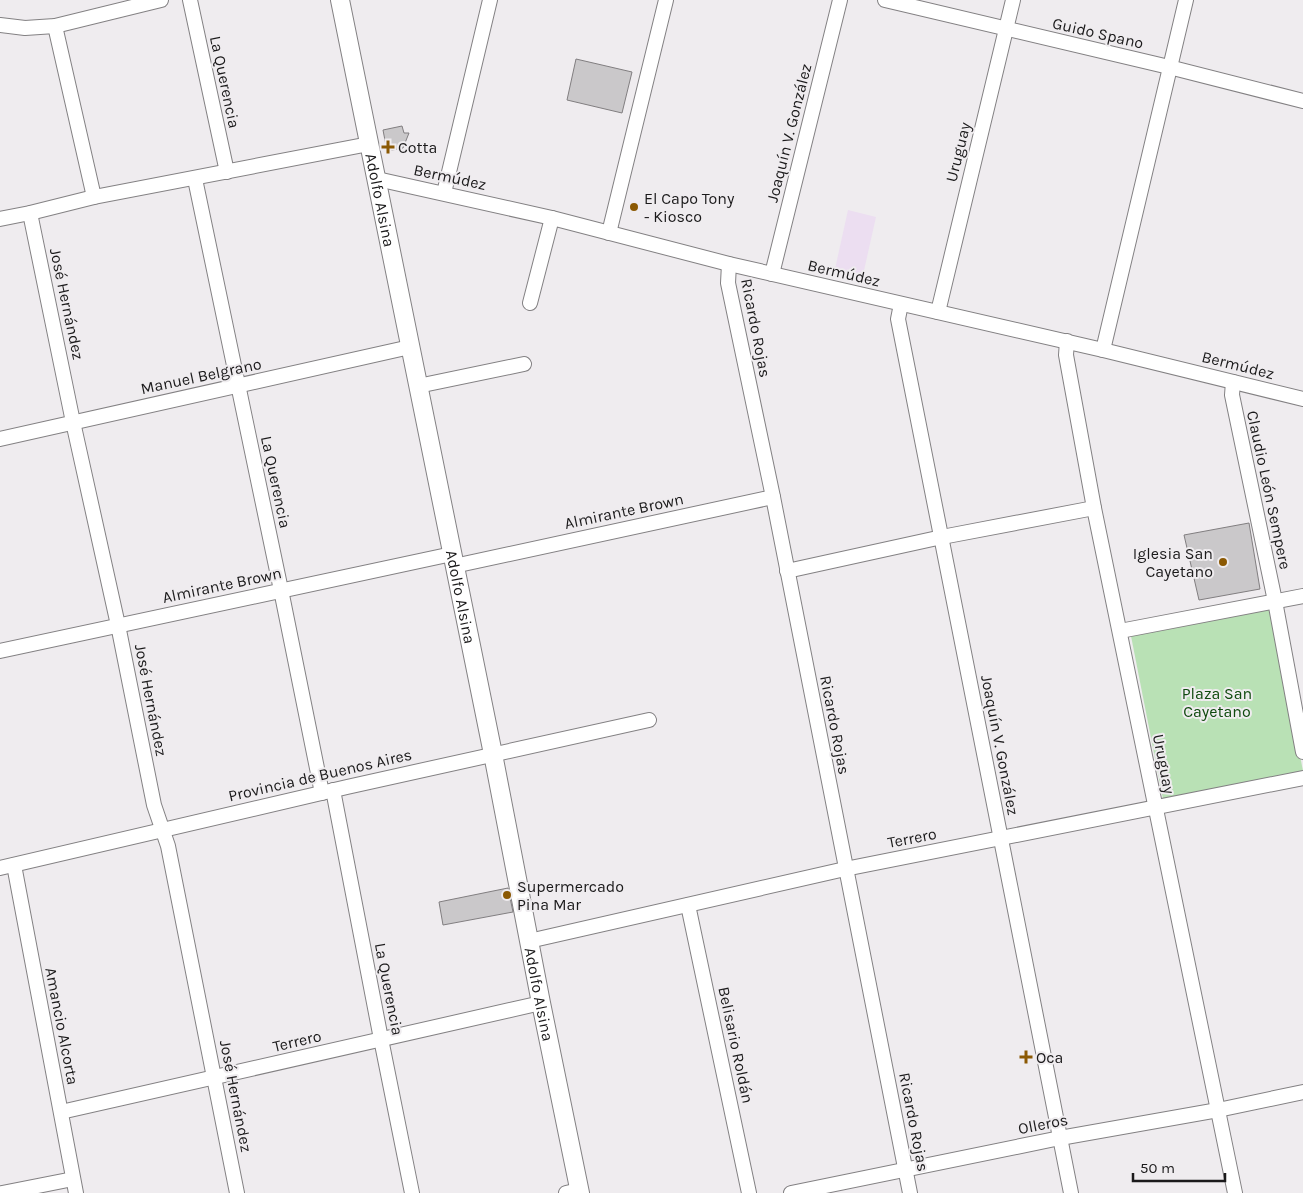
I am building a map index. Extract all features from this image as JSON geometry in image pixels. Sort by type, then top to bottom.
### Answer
[{"type":"street","points":[[0,25],[25,28],[55,26],[161,0]]},
{"type":"street","name":"La Querencia","points":[[190,0],[227,172]]},
{"type":"street","name":"Adolfo Alsina","points":[[340,0],[493,754],[575,1192]]},
{"type":"street","points":[[444,193],[490,0]]},
{"type":"street","points":[[610,233],[666,0]]},
{"type":"street","name":"Joaquín V. González","points":[[772,274],[840,0]]},
{"type":"street","name":"Guido Spano","points":[[886,0],[1303,101]]},
{"type":"street","name":"Uruguay","points":[[938,312],[1013,0]]},
{"type":"street","points":[[1103,350],[1186,0]]},
{"type":"street","points":[[55,26],[94,197]]},
{"type":"street","points":[[0,219],[94,197],[369,144]]},
{"type":"street","name":"La Querencia","points":[[195,179],[281,590],[328,792],[381,1039],[412,1193]]},
{"type":"street","name":"Bermúdez","points":[[377,179],[552,218],[729,264],[1103,350],[1303,399]]},
{"type":"street","name":"José Hernández","points":[[30,213],[73,422],[118,625],[154,805],[170,855],[237,1193]]},
{"type":"street","points":[[530,303],[552,218]]},
{"type":"street","name":"Ricardo Rojas","points":[[729,264],[728,283],[788,571],[910,1193]]},
{"type":"street","name":"Joaquín V. González","points":[[901,304],[898,320],[1071,1193]]},
{"type":"street","name":"Uruguay","points":[[1067,342],[1066,355],[1094,508],[1235,1193]]},
{"type":"street","name":"Manuel Belgrano","points":[[0,439],[410,347]]},
{"type":"street","points":[[418,386],[524,364]]},
{"type":"street","name":"Claudio León Sempere","points":[[1233,382],[1232,396],[1275,601],[1303,752]]},
{"type":"street","name":"Almirante Brown","points":[[0,651],[281,590],[453,560],[773,497]]},
{"type":"street","points":[[788,571],[942,537],[1094,508]]},
{"type":"street","points":[[1120,631],[1303,596]]},
{"type":"street","name":"Provincia de Buenos Aires","points":[[7,867],[163,829],[649,720]]},
{"type":"street","name":"Terrero","points":[[529,941],[846,869],[1303,778]]},
{"type":"street","name":"Amancio Alcorta","points":[[7,867],[61,1112],[76,1193]]},
{"type":"street","name":"Belisario Roldán","points":[[688,905],[749,1193]]},
{"type":"street","name":"Terrero","points":[[61,1112],[541,1003]]},
{"type":"street","name":"Olleros","points":[[791,1193],[1060,1138],[1218,1110],[1303,1092]]},
{"type":"street","points":[[2,1193],[73,1179]]},
{"type":"shaded area","points":[[848,210],[876,217],[863,275],[835,269]]},
{"type":"green space","name":"Plaza San Cayetano","points":[[1271,607],[1303,771],[1163,799],[1131,636]]},
{"type":"building","points":[[576,59],[632,72],[622,113],[567,100]]},
{"type":"building","points":[[402,126],[404,133],[409,133],[403,148],[387,151],[383,130]]},
{"type":"building","name":"Iglesia San Cayetano","points":[[1249,523],[1260,589],[1199,600],[1184,535]]},
{"type":"building","points":[[508,888],[513,912],[443,925],[439,902]]},
{"type":"place","name":"Cotta","points":[[388,147]]},
{"type":"place","name":"El Capo Tony - Kiosco","points":[[634,207]]},
{"type":"place","name":"Iglesia San Cayetano","points":[[1223,562]]},
{"type":"place","name":"Supermercado Pina Mar","points":[[507,895]]},
{"type":"place","name":"Oca","points":[[1026,1057]]}]
